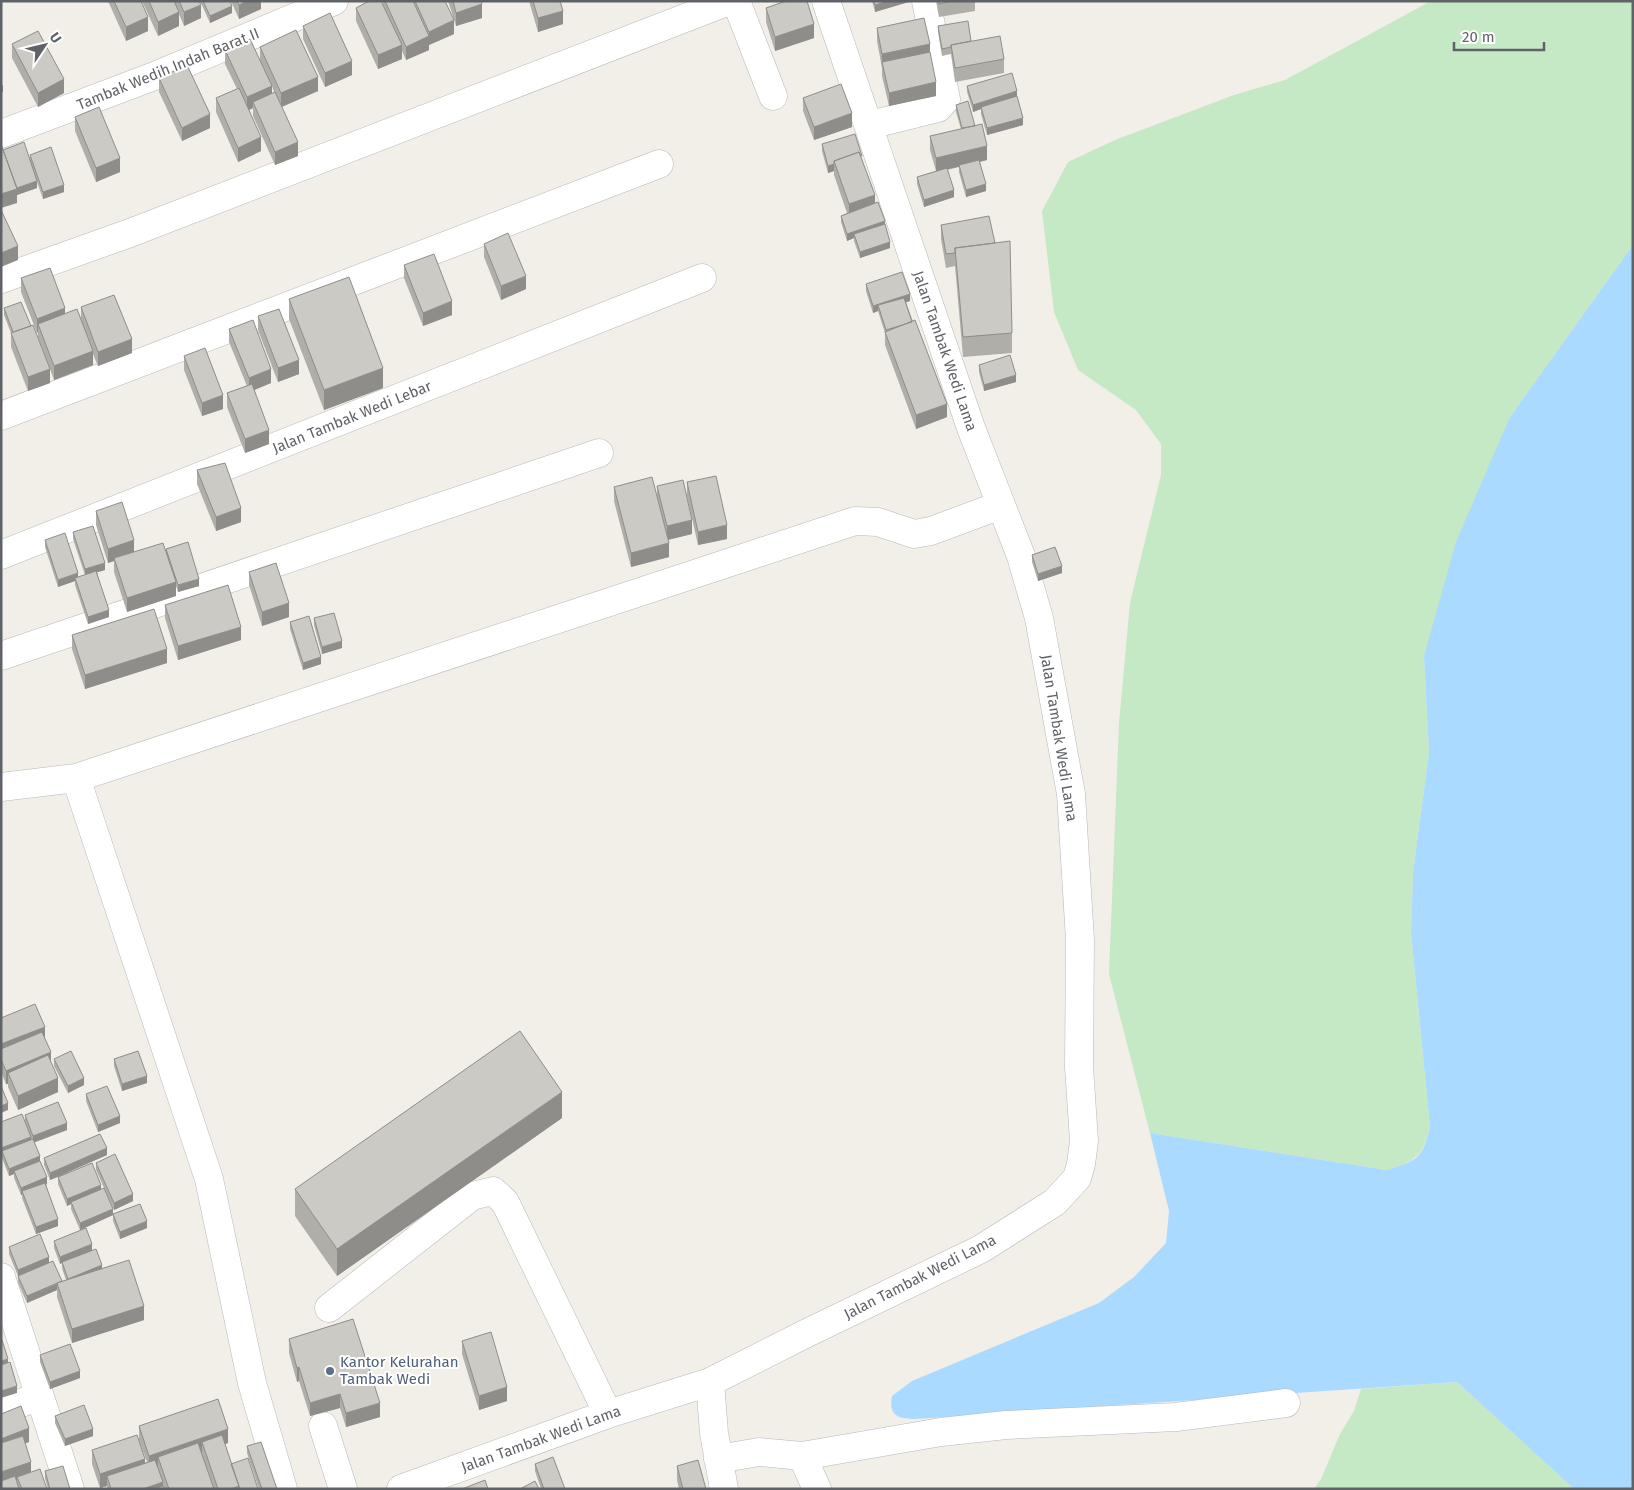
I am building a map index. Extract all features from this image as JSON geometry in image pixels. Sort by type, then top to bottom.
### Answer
[{"type":"street","name":"Tambak Wedih Indah Barat II","points":[[1,134],[157,75],[334,1]]},
{"type":"street","points":[[1,279],[130,233],[730,1]]},
{"type":"street","points":[[736,1],[773,96]]},
{"type":"street","name":"Jalan Tambak Wedi Lama","points":[[405,1488],[619,1411],[710,1382],[981,1249],[1055,1202],[1076,1178],[1081,1164],[1084,1141],[1079,1067],[1080,940],[1071,794],[1039,618],[1021,556],[971,428],[826,1]]},
{"type":"street","points":[[870,126],[938,108],[946,99],[926,1]]},
{"type":"street","points":[[1,416],[659,164]]},
{"type":"street","name":"Jalan Tambak Wedi Lebar","points":[[1,555],[702,278]]},
{"type":"street","points":[[1,656],[599,453]]},
{"type":"street","points":[[1,787],[76,778],[855,521],[878,522],[914,534],[931,531],[1001,505]]},
{"type":"street","points":[[76,778],[209,1179],[252,1383],[283,1489]]},
{"type":"street","points":[[330,1308],[472,1196],[493,1191],[506,1202],[619,1411]]},
{"type":"street","points":[[1,1277],[70,1489]]},
{"type":"street","points":[[710,1382],[714,1433],[724,1489]]},
{"type":"street","points":[[1,1411],[39,1396]]},
{"type":"street","points":[[718,1459],[759,1452],[802,1456],[941,1432],[1006,1425],[1176,1417],[1286,1403]]},
{"type":"street","points":[[323,1426],[343,1489]]},
{"type":"street","points":[[802,1456],[817,1489]]},
{"type":"green space","points":[[1431,1],[1633,1],[1633,245],[1510,417],[1424,656],[1429,753],[1413,872],[1411,933],[1430,1127],[1424,1145],[1417,1156],[1412,1160],[1387,1170],[1150,1133],[1109,974],[1119,723],[1130,603],[1161,475],[1161,444],[1136,410],[1078,370],[1054,312],[1042,211],[1068,162],[1115,140],[1234,95],[1285,80]]},
{"type":"green space","points":[[1457,1382],[1574,1489],[1314,1489],[1321,1479],[1340,1434],[1354,1411],[1361,1389]]},
{"type":"water","points":[[1633,245],[1633,1489],[1574,1489],[1457,1382],[915,1419],[899,1417],[893,1412],[892,1396],[912,1381],[1099,1303],[1134,1277],[1166,1243],[1169,1211],[1150,1133],[1387,1170],[1406,1164],[1421,1152],[1430,1127],[1411,933],[1413,872],[1429,753],[1424,656],[1456,542],[1510,417]]},
{"type":"building","points":[[114,1],[141,1],[148,17],[126,27]]},
{"type":"building","points":[[149,1],[174,1],[179,12],[158,22]]},
{"type":"building","points":[[179,1],[199,1],[201,5],[184,12]]},
{"type":"building","points":[[203,1],[230,1],[232,6],[210,16]]},
{"type":"building","points":[[237,1],[247,1],[239,5]]},
{"type":"building","points":[[369,1],[381,1],[402,45],[378,55],[356,8]]},
{"type":"building","points":[[385,1],[413,1],[429,36],[406,47]]},
{"type":"building","points":[[415,1],[445,1],[454,20],[429,32]]},
{"type":"building","points":[[453,1],[481,1],[482,4],[456,13]]},
{"type":"building","points":[[533,1],[560,1],[563,11],[538,18]]},
{"type":"building","points":[[786,1],[807,1],[814,24],[775,37],[766,8]]},
{"type":"building","points":[[874,1],[888,1],[875,5]]},
{"type":"building","points":[[939,1],[952,1],[939,4]]},
{"type":"building","points":[[330,13],[352,61],[325,73],[303,26]]},
{"type":"building","points":[[924,18],[930,44],[882,54],[877,28]]},
{"type":"building","points":[[968,21],[971,41],[942,49],[938,26]]},
{"type":"building","points":[[296,30],[318,77],[281,93],[260,47]]},
{"type":"building","points":[[38,31],[64,79],[38,93],[12,44]]},
{"type":"building","points":[[1000,36],[1004,59],[955,68],[951,45]]},
{"type":"building","points":[[250,39],[272,86],[247,97],[225,50]]},
{"type":"building","points":[[930,52],[936,82],[889,93],[882,62]]},
{"type":"building","points":[[187,65],[210,114],[182,128],[159,78]]},
{"type":"building","points":[[1012,73],[1017,91],[973,105],[967,86]]},
{"type":"building","points":[[841,84],[852,113],[814,127],[803,98]]},
{"type":"building","points":[[239,88],[261,137],[238,148],[216,98]]},
{"type":"building","points":[[275,92],[298,142],[275,152],[253,102]]},
{"type":"building","points":[[1017,96],[1023,118],[987,128],[981,107]]},
{"type":"building","points":[[968,101],[975,126],[962,128],[956,105]]},
{"type":"building","points":[[99,107],[120,158],[96,168],[75,117]]},
{"type":"building","points":[[982,124],[987,146],[936,158],[930,136]]},
{"type":"building","points":[[855,134],[862,156],[859,152],[834,161],[834,164],[828,166],[822,144]]},
{"type":"building","points":[[24,142],[37,181],[17,188],[3,150]]},
{"type":"building","points":[[1,144],[17,189],[1,194]]},
{"type":"building","points":[[51,147],[64,185],[43,192],[30,155]]},
{"type":"building","points":[[859,152],[875,195],[849,204],[834,161]]},
{"type":"building","points":[[979,160],[986,184],[966,190],[959,165]]},
{"type":"building","points":[[947,168],[954,190],[924,200],[917,177]]},
{"type":"building","points":[[878,202],[885,221],[847,234],[841,216]]},
{"type":"building","points":[[1,210],[18,246],[1,253]]},
{"type":"building","points":[[989,216],[995,243],[955,248],[955,253],[946,254],[941,225]]},
{"type":"building","points":[[885,224],[890,242],[860,252],[854,234]]},
{"type":"building","points":[[508,233],[526,276],[501,286],[484,244]]},
{"type":"building","points":[[1010,241],[1012,333],[963,337],[955,248]]},
{"type":"building","points":[[434,254],[452,301],[423,313],[404,265]]},
{"type":"building","points":[[50,268],[65,308],[37,319],[21,278]]},
{"type":"building","points":[[902,272],[910,294],[873,306],[866,284]]},
{"type":"building","points":[[349,277],[383,368],[324,390],[289,299]]},
{"type":"building","points":[[114,295],[132,339],[98,352],[81,307]]},
{"type":"building","points":[[904,298],[912,322],[886,330],[878,305]]},
{"type":"building","points":[[21,302],[31,326],[13,332],[4,308]]},
{"type":"building","points":[[77,309],[93,351],[54,366],[38,324]]},
{"type":"building","points":[[279,309],[299,360],[278,368],[258,316]]},
{"type":"building","points":[[253,320],[271,369],[249,378],[229,329]]},
{"type":"building","points":[[915,320],[947,404],[916,415],[885,332]]},
{"type":"building","points":[[33,325],[50,369],[28,377],[11,333]]},
{"type":"building","points":[[205,348],[223,395],[202,403],[184,356]]},
{"type":"building","points":[[1010,355],[1016,375],[984,385],[979,365]]},
{"type":"building","points":[[252,384],[269,430],[245,439],[227,393]]},
{"type":"building","points":[[225,463],[241,508],[216,517],[197,470]]},
{"type":"building","points":[[716,476],[727,525],[698,532],[687,482]]},
{"type":"building","points":[[652,477],[669,543],[631,553],[614,487]]},
{"type":"building","points":[[683,480],[692,520],[667,526],[657,486]]},
{"type":"building","points":[[122,502],[134,540],[108,549],[96,511]]},
{"type":"building","points":[[93,526],[105,563],[85,569],[73,532]]},
{"type":"building","points":[[65,533],[78,573],[58,580],[45,540]]},
{"type":"building","points":[[188,542],[199,579],[178,585],[166,549]]},
{"type":"building","points":[[163,543],[176,582],[127,598],[114,558]]},
{"type":"building","points":[[1055,547],[1062,566],[1038,574],[1032,555]]},
{"type":"building","points":[[276,563],[289,603],[262,612],[249,572]]},
{"type":"building","points":[[96,571],[109,610],[88,617],[75,578]]},
{"type":"building","points":[[228,585],[241,627],[178,646],[165,605]]},
{"type":"building","points":[[154,609],[167,649],[85,675],[72,635]]},
{"type":"building","points":[[334,613],[342,641],[322,647],[314,618]]},
{"type":"building","points":[[309,616],[321,657],[303,663],[290,622]]},
{"type":"building","points":[[35,1004],[45,1027],[1,1044],[1,1018]]},
{"type":"building","points":[[520,1031],[562,1092],[337,1249],[295,1189]]},
{"type":"building","points":[[42,1032],[51,1052],[6,1071],[1,1059],[1,1049]]},
{"type":"building","points":[[71,1051],[84,1078],[68,1086],[54,1059]]},
{"type":"building","points":[[138,1051],[147,1076],[122,1084],[114,1059]]},
{"type":"building","points":[[48,1055],[58,1078],[18,1096],[8,1073]]},
{"type":"building","points":[[1,1086],[8,1103],[1,1106]]},
{"type":"building","points":[[107,1086],[120,1116],[98,1125],[86,1094]]},
{"type":"building","points":[[58,1102],[67,1123],[33,1136],[25,1115]]},
{"type":"building","points":[[22,1114],[31,1137],[1,1148],[1,1122]]},
{"type":"building","points":[[100,1134],[107,1148],[50,1173],[44,1158]]},
{"type":"building","points":[[33,1139],[40,1156],[9,1169],[2,1151]]},
{"type":"building","points":[[115,1154],[133,1194],[114,1203],[96,1163]]},
{"type":"building","points":[[40,1161],[47,1177],[21,1188],[14,1171]]},
{"type":"building","points":[[92,1163],[101,1185],[67,1199],[58,1177]]},
{"type":"building","points":[[45,1183],[58,1219],[36,1227],[22,1191]]},
{"type":"building","points":[[104,1188],[113,1209],[80,1223],[71,1202]]},
{"type":"building","points":[[140,1204],[147,1221],[120,1232],[113,1214]]},
{"type":"building","points":[[86,1228],[92,1244],[60,1257],[54,1241]]},
{"type":"building","points":[[40,1234],[49,1257],[18,1270],[9,1247]]},
{"type":"building","points":[[96,1249],[102,1265],[68,1279],[62,1262]]},
{"type":"building","points":[[129,1260],[144,1306],[72,1329],[57,1283]]},
{"type":"building","points":[[53,1261],[62,1281],[27,1296],[18,1276]]},
{"type":"building","name":"Kantor Kelurahan Tambak Wedi","points":[[353,1319],[380,1403],[346,1413],[340,1394],[310,1403],[289,1339]]},
{"type":"building","points":[[491,1332],[507,1387],[479,1396],[462,1341]]},
{"type":"building","points":[[1,1341],[8,1359],[1,1361]]},
{"type":"building","points":[[70,1344],[80,1371],[50,1382],[40,1355]]},
{"type":"building","points":[[10,1362],[17,1386],[1,1391],[1,1365]]},
{"type":"building","points":[[218,1399],[228,1429],[149,1456],[139,1426]]},
{"type":"building","points":[[84,1405],[93,1429],[65,1439],[55,1416]]},
{"type":"building","points":[[21,1406],[29,1428],[1,1439],[1,1414]]},
{"type":"building","points":[[137,1435],[145,1459],[100,1474],[92,1450]]},
{"type":"building","points":[[222,1435],[239,1486],[231,1489],[218,1489],[202,1442]]},
{"type":"building","points":[[23,1436],[31,1462],[1,1472],[1,1443]]},
{"type":"building","points":[[261,1442],[277,1489],[262,1489],[247,1446]]},
{"type":"building","points":[[198,1443],[214,1489],[169,1489],[158,1457]]},
{"type":"building","points":[[553,1457],[565,1489],[544,1489],[535,1464]]},
{"type":"building","points":[[248,1458],[258,1489],[240,1489],[231,1464]]},
{"type":"building","points":[[155,1460],[163,1482],[143,1489],[111,1489],[107,1476]]},
{"type":"building","points":[[698,1460],[706,1489],[683,1489],[677,1466]]},
{"type":"building","points":[[63,1466],[70,1489],[50,1489],[45,1471]]},
{"type":"building","points":[[40,1469],[47,1489],[22,1489],[17,1477]]},
{"type":"building","points":[[15,1476],[19,1489],[1,1489],[1,1481]]},
{"type":"building","points":[[485,1480],[488,1489],[462,1489]]},
{"type":"building","points":[[535,1481],[539,1489],[520,1489]]},
{"type":"place","name":"Kantor Kelurahan Tambak Wedi","points":[[330,1371]]}]
